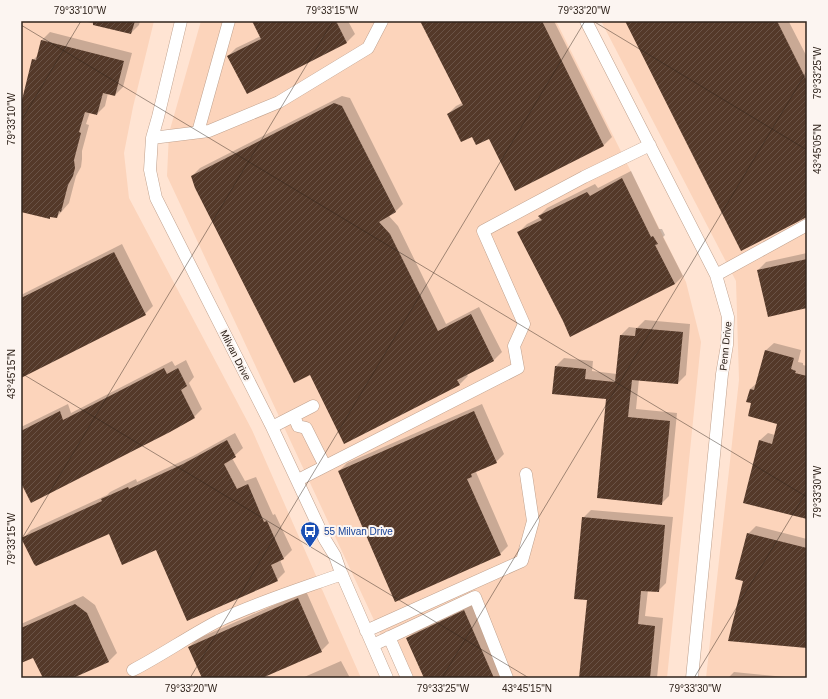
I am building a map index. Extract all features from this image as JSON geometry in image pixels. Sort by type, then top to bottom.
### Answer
[{"type":"street","name":"Milvan Drive","points":[[180,21],[152,138],[150,170],[156,198],[272,427],[324,538],[335,556],[387,678]]},
{"type":"street","points":[[198,132],[229,21]]},
{"type":"street","points":[[152,138],[209,131],[279,102],[368,48],[382,21]]},
{"type":"street","name":"Penn Drive","points":[[586,21],[716,275],[728,317],[728,332],[722,374],[692,678]]},
{"type":"street","points":[[298,480],[518,368],[514,346],[524,324],[483,231],[584,177],[650,145]]},
{"type":"street","points":[[716,275],[807,225]]},
{"type":"street","points":[[272,427],[313,406]]},
{"type":"street","points":[[294,416],[298,426],[306,428],[325,466]]},
{"type":"street","points":[[366,631],[522,561],[533,521],[526,474]]},
{"type":"street","points":[[133,670],[185,638],[219,621],[265,601],[342,574]]},
{"type":"street","points":[[373,645],[475,597],[507,678]]},
{"type":"street","points":[[389,638],[407,678]]},
{"type":"shaded area","points":[[21,21],[154,21],[133,107],[124,153],[129,198],[252,430],[361,678],[21,678]]},
{"type":"shaded area","points":[[201,21],[556,21],[686,282],[701,342],[667,678],[401,678],[167,176],[169,133]]},
{"type":"shaded area","points":[[601,21],[807,21],[807,678],[706,678],[739,380],[736,281]]},
{"type":"building","points":[[93,21],[135,21],[131,34],[93,25]]},
{"type":"building","points":[[252,21],[336,21],[347,43],[247,94],[227,56],[261,39]]},
{"type":"building","points":[[420,21],[542,21],[604,146],[515,191],[489,139],[476,145],[472,137],[461,142],[447,114],[463,105]]},
{"type":"building","points":[[625,21],[777,21],[807,81],[807,217],[741,251]]},
{"type":"building","points":[[41,40],[124,61],[115,96],[103,93],[97,115],[85,112],[79,132],[81,133],[74,160],[75,168],[73,176],[68,185],[61,212],[59,211],[57,218],[50,217],[50,219],[21,212],[21,104],[32,59],[36,60]]},
{"type":"building","points":[[334,103],[342,106],[396,212],[379,222],[390,234],[438,331],[471,314],[494,361],[457,380],[460,385],[344,444],[310,375],[294,383],[195,188],[191,176]]},
{"type":"building","points":[[622,178],[651,237],[653,236],[658,244],[655,245],[675,284],[570,337],[517,232],[542,220],[538,216],[587,192],[590,196]]},
{"type":"building","points":[[114,252],[146,315],[21,378],[21,298]]},
{"type":"building","points":[[807,259],[807,308],[768,317],[757,270]]},
{"type":"building","points":[[636,328],[683,332],[678,384],[632,380],[628,417],[670,421],[662,505],[597,498],[606,399],[552,394],[555,366],[586,369],[585,379],[615,382],[620,335],[635,336]]},
{"type":"building","points":[[765,350],[794,358],[791,369],[796,371],[795,373],[807,376],[807,519],[743,503],[759,440],[772,444],[777,424],[748,416],[751,403],[746,402],[750,389],[754,390]]},
{"type":"building","points":[[164,368],[167,374],[178,368],[187,386],[181,390],[195,418],[31,503],[21,483],[21,431],[60,411],[63,420]]},
{"type":"building","points":[[474,411],[497,463],[471,474],[472,477],[467,479],[501,555],[395,602],[338,471]]},
{"type":"building","points":[[227,440],[236,457],[224,464],[237,489],[248,484],[264,522],[267,521],[284,559],[271,565],[278,581],[187,621],[156,550],[122,565],[109,534],[36,566],[34,564],[21,538],[102,501],[101,499],[128,487],[129,489],[183,464]]},
{"type":"building","points":[[582,517],[665,525],[659,592],[641,591],[638,624],[655,626],[650,678],[579,678],[587,600],[574,599]]},
{"type":"building","points":[[747,533],[807,548],[807,648],[728,641],[743,581],[735,579]]},
{"type":"building","points":[[298,598],[322,652],[262,678],[202,678],[188,647]]},
{"type":"building","points":[[75,604],[87,613],[109,662],[73,678],[43,678],[33,658],[21,663],[21,628]]},
{"type":"building","points":[[464,610],[494,678],[424,678],[406,638]]},
{"type":"place","name":"55 Milvan Drive","points":[[310,548]]}]
